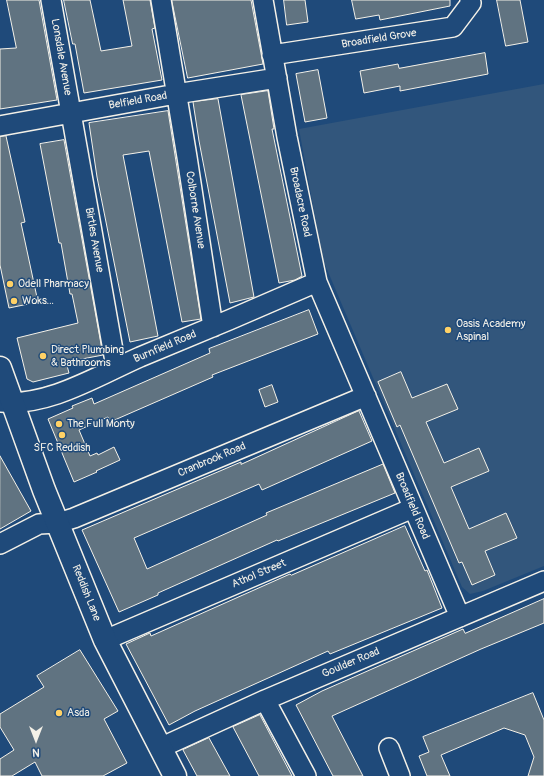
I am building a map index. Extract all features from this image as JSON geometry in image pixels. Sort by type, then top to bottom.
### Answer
[{"type":"main road","name":"Reddish Lane","points":[[0,368],[6,403],[58,523],[105,640],[175,776]]},
{"type":"street","name":"Lonsdale Avenue","points":[[51,0],[72,113]]},
{"type":"street","name":"Colborne Avenue","points":[[161,0],[213,327]]},
{"type":"street","name":"Broadacre Road","points":[[262,0],[287,137],[317,282],[366,396]]},
{"type":"street","name":"Broadfield Grove","points":[[272,55],[454,27],[470,3],[470,0]]},
{"type":"street","name":"Belfield Road","points":[[0,126],[176,94],[277,78]]},
{"type":"street","name":"Birtles Avenue","points":[[72,113],[116,368]]},
{"type":"street","name":"Burnfield Road","points":[[6,403],[33,401],[49,397],[317,282]]},
{"type":"street","name":"Broadfield Road","points":[[366,396],[460,616]]},
{"type":"street","name":"Cranbrook Road","points":[[0,544],[39,524],[58,523],[81,515],[366,396]]},
{"type":"street","name":"Athol Street","points":[[105,640],[413,508]]},
{"type":"street","name":"Goulder Road","points":[[160,748],[265,700],[544,581]]},
{"type":"street","points":[[265,700],[306,776]]},
{"type":"street","points":[[389,748],[400,776]]},
{"type":"shaded area","name":"Oasis Academy Aspinal","points":[[544,84],[544,566],[483,591],[470,594],[462,587],[323,260],[299,129]]},
{"type":"building","points":[[7,0],[39,0],[57,100],[0,109],[0,49],[16,48]]},
{"type":"building","points":[[64,0],[90,0],[101,51],[132,46],[123,0],[150,0],[155,28],[152,29],[162,80],[84,93],[75,44],[73,44]]},
{"type":"building","points":[[172,0],[251,0],[263,64],[188,78]]},
{"type":"building","points":[[284,0],[305,0],[308,22],[287,25]]},
{"type":"building","points":[[352,0],[450,0],[450,6],[380,20],[379,15],[356,19]]},
{"type":"building","points":[[497,0],[520,0],[528,42],[506,46]]},
{"type":"building","points":[[485,53],[488,74],[400,91],[400,86],[364,93],[360,71],[398,64],[399,68]]},
{"type":"building","points":[[318,70],[327,118],[305,122],[296,74]]},
{"type":"building","points":[[268,91],[274,129],[272,129],[302,276],[295,280],[279,283],[241,95]]},
{"type":"building","points":[[218,99],[254,297],[230,303],[193,102]]},
{"type":"building","points":[[168,111],[201,319],[182,322],[149,151],[123,155],[158,336],[130,342],[97,177],[89,123]]},
{"type":"building","points":[[6,136],[25,222],[21,223],[38,302],[9,308],[0,265],[0,137]]},
{"type":"building","points":[[64,140],[103,355],[66,362],[69,373],[33,382],[27,379],[17,338],[78,323],[72,294],[70,294],[61,243],[59,243],[40,144]]},
{"type":"building","points":[[309,310],[318,334],[212,375],[213,377],[110,422],[108,417],[79,430],[90,456],[97,453],[98,455],[114,447],[120,460],[74,482],[48,419],[73,408],[72,406],[92,398],[94,404],[210,353],[209,349]]},
{"type":"building","points":[[401,372],[412,398],[447,384],[458,409],[426,422],[444,463],[479,448],[489,471],[451,487],[469,529],[506,513],[517,538],[485,551],[495,575],[472,585],[462,562],[459,563],[400,425],[397,427],[378,382]]},
{"type":"building","points":[[272,385],[278,402],[265,407],[259,390]]},
{"type":"building","points":[[359,411],[372,441],[262,490],[259,484],[134,538],[147,569],[267,515],[266,513],[383,464],[395,493],[278,541],[277,540],[119,612],[82,530],[241,462],[241,464]]},
{"type":"building","points":[[0,456],[31,511],[0,529]]},
{"type":"building","points":[[405,526],[425,571],[427,570],[442,608],[330,654],[328,651],[195,711],[169,725],[126,644],[150,633],[151,636],[290,574],[291,575]]},
{"type":"building","points":[[544,599],[544,623],[481,649],[332,716],[363,776],[333,776],[296,705],[322,691],[463,629],[465,633]]},
{"type":"building","name":"Asda","points":[[80,650],[118,711],[104,719],[127,763],[103,776],[42,776],[35,762],[12,776],[0,776],[0,759],[14,750],[0,727],[0,714],[44,687],[37,676]]},
{"type":"building","points":[[533,693],[544,720],[544,776],[528,776],[534,757],[525,735],[504,728],[441,755],[450,776],[427,776],[419,756],[429,752],[423,737]]},
{"type":"building","points":[[260,715],[292,776],[259,776],[233,727]]},
{"type":"building","points":[[209,738],[230,776],[197,776],[183,750]]},
{"type":"place","name":"Odell Pharmacy","points":[[10,284]]},
{"type":"place","name":"Woks...","points":[[14,301]]},
{"type":"place","name":"Oasis Academy Aspinal","points":[[448,330]]},
{"type":"place","name":"Direct Plumbing & Bathrooms","points":[[43,356]]},
{"type":"place","name":"The Full Monty","points":[[59,424]]},
{"type":"place","name":"SFC Reddish","points":[[62,435]]},
{"type":"place","name":"Asda","points":[[59,713]]}]
